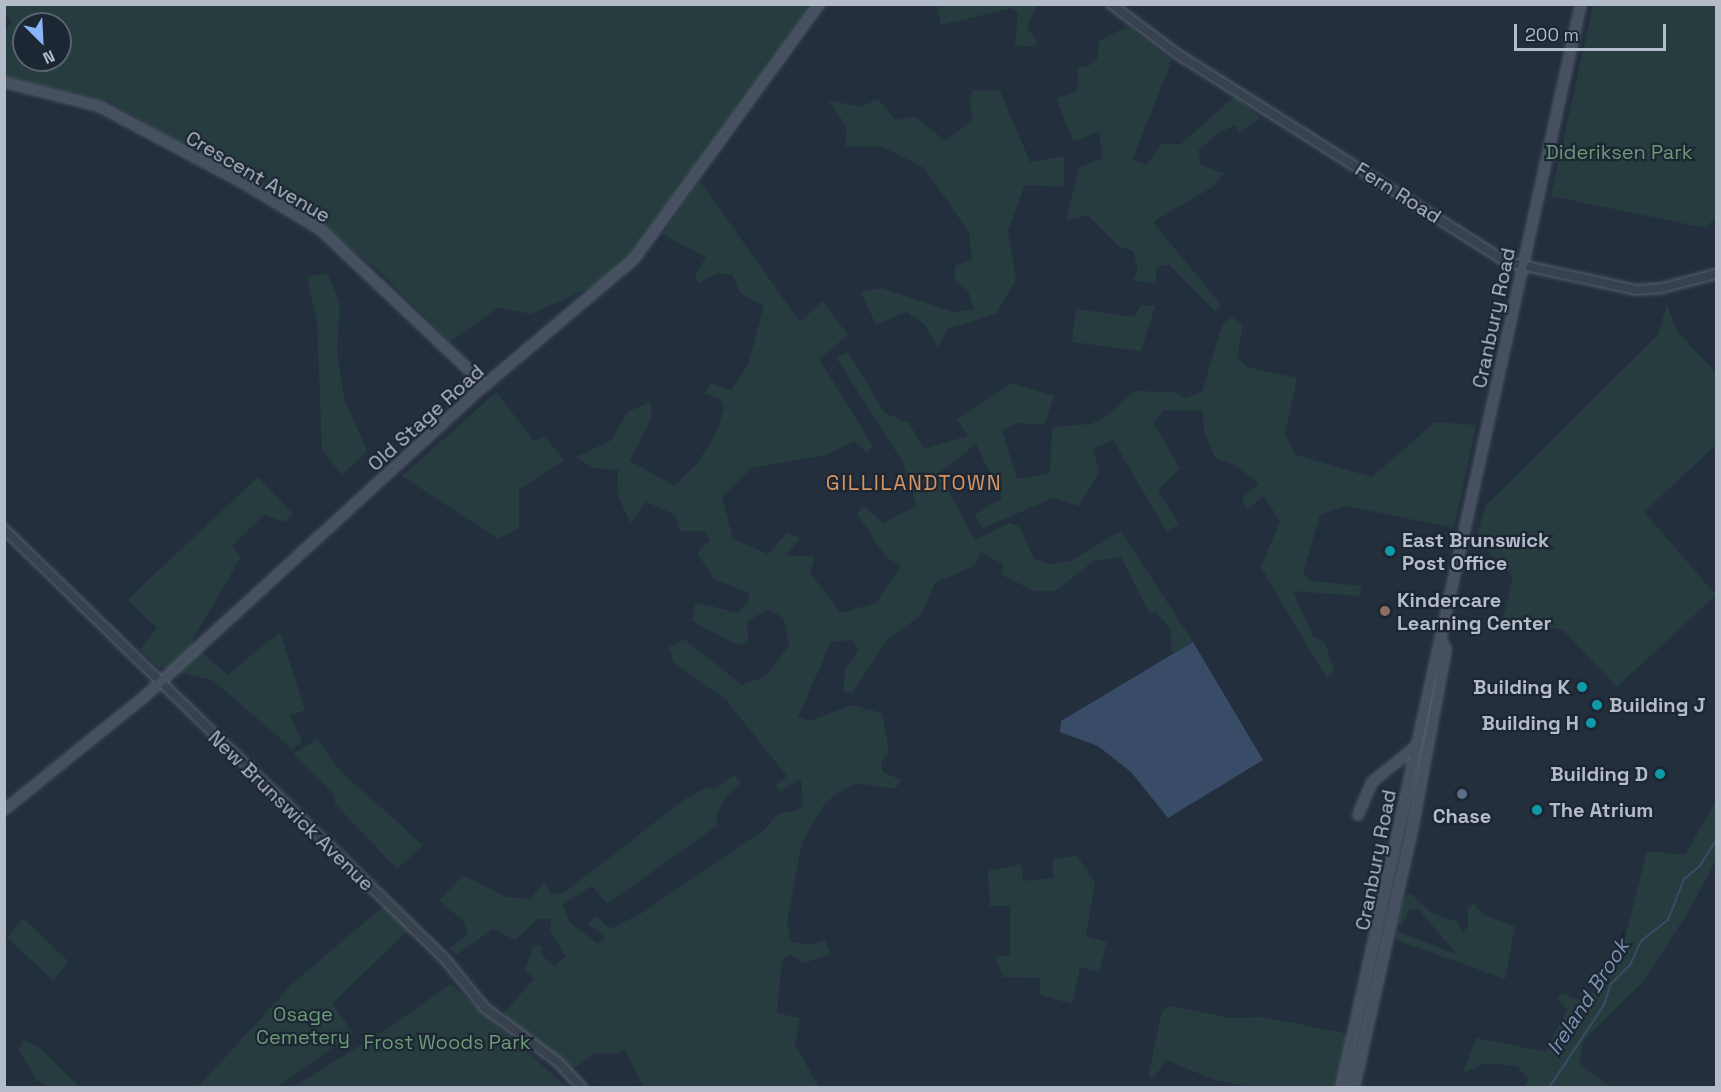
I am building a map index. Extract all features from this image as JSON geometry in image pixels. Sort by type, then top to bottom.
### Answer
[{"type":"main road","name":"Old Stage Road","points":[[4,810],[160,683],[485,386],[604,287],[643,248],[742,105],[819,4]]},
{"type":"main road","name":"Cranbury Road","points":[[1341,1088],[1374,955],[1417,744],[1442,640],[1521,267],[1581,4]]},
{"type":"main road","name":"Crescent Avenue","points":[[4,82],[99,106],[245,184],[321,231],[485,386]]},
{"type":"main road","name":"Cranbury Road","points":[[1354,1088],[1413,826],[1446,649],[1442,640]]},
{"type":"main road","points":[[1358,815],[1366,790],[1417,744]]},
{"type":"street","name":"Fern Road","points":[[1112,4],[1176,53],[1521,267],[1636,290],[1662,288],[1716,274]]},
{"type":"street","name":"New Brunswick Avenue","points":[[4,529],[444,958],[485,1008],[529,1039],[582,1088]]},
{"type":"green space","points":[[5,5],[813,5],[630,257],[601,283],[531,314],[498,308],[450,342],[377,269],[312,219],[107,101],[5,76],[5,32],[12,21],[5,16]]},
{"type":"green space","points":[[937,5],[1037,5],[1027,28],[1037,41],[1035,47],[1015,45],[1018,12],[1011,8],[941,25]]},
{"type":"green space","name":"Dideriksen Park","points":[[1593,5],[1716,5],[1716,218],[1705,228],[1551,196]]},
{"type":"green space","points":[[1128,26],[1172,60],[1132,160],[1146,165],[1162,144],[1181,144],[1235,96],[1260,118],[1239,133],[1236,125],[1218,133],[1198,151],[1201,165],[1224,173],[1214,186],[1153,222],[1221,305],[1215,312],[1169,264],[1156,267],[1156,283],[1133,281],[1138,268],[1133,251],[1120,247],[1088,215],[1066,221],[1079,167],[1103,158],[1099,132],[1073,141],[1056,98],[1077,92],[1078,67],[1087,67],[1097,59],[1099,41]]},
{"type":"green space","points":[[973,90],[1000,91],[1030,162],[1064,156],[1064,187],[1025,185],[1008,230],[1016,279],[996,314],[949,328],[937,347],[924,324],[907,312],[876,325],[861,292],[882,288],[953,312],[974,309],[968,291],[955,281],[955,266],[972,260],[969,232],[924,168],[883,147],[845,146],[847,127],[828,100],[861,107],[878,99],[896,120],[915,116],[945,141],[973,120],[969,100]]},
{"type":"green space","points":[[700,181],[800,322],[822,301],[848,335],[819,359],[873,446],[867,453],[854,441],[827,455],[751,468],[722,497],[733,539],[768,554],[787,533],[800,538],[786,555],[815,557],[810,573],[841,613],[876,603],[901,566],[886,557],[857,514],[864,506],[883,523],[917,506],[902,461],[836,357],[848,352],[885,413],[909,423],[924,449],[968,436],[957,419],[1011,383],[1054,396],[1044,425],[1017,423],[1002,430],[1017,479],[1050,473],[1052,427],[1091,424],[1107,416],[1134,391],[1175,392],[1185,398],[1202,392],[1222,325],[1232,317],[1243,325],[1237,357],[1247,367],[1297,378],[1285,434],[1296,455],[1372,477],[1435,422],[1476,425],[1454,528],[1346,506],[1320,515],[1303,573],[1311,581],[1362,586],[1359,596],[1293,591],[1313,636],[1325,643],[1334,671],[1327,679],[1261,567],[1280,521],[1264,496],[1247,509],[1242,498],[1259,483],[1232,464],[1216,459],[1205,435],[1202,411],[1164,410],[1153,422],[1180,468],[1158,491],[1179,524],[1167,532],[1113,440],[1093,448],[1099,472],[1079,506],[1053,498],[983,528],[974,515],[1002,498],[976,444],[939,473],[975,540],[1009,523],[1019,526],[1034,559],[1051,564],[1070,561],[1121,531],[1193,642],[1172,654],[1170,628],[1155,611],[1150,614],[1121,557],[1094,561],[1055,591],[1034,591],[1000,574],[1004,565],[981,552],[974,566],[935,583],[920,616],[887,640],[852,693],[843,692],[845,670],[858,650],[852,640],[831,642],[798,717],[809,721],[852,705],[882,713],[889,752],[881,762],[883,772],[901,780],[895,789],[856,783],[844,789],[825,803],[802,842],[787,922],[791,942],[809,945],[825,940],[831,954],[804,963],[791,955],[782,959],[777,1013],[800,1018],[795,1045],[819,1087],[643,1087],[624,1049],[616,1054],[595,1053],[570,1071],[503,1014],[534,979],[525,970],[533,945],[542,946],[542,956],[555,966],[566,956],[550,932],[551,919],[538,919],[515,940],[493,929],[456,955],[450,948],[468,934],[463,920],[439,901],[463,875],[507,897],[530,899],[544,883],[552,894],[565,892],[685,799],[708,787],[716,788],[734,775],[741,783],[725,798],[716,816],[718,825],[607,904],[592,886],[563,904],[569,922],[598,944],[605,936],[588,924],[596,915],[610,929],[640,914],[765,829],[778,814],[797,811],[803,805],[801,778],[780,792],[776,785],[787,776],[726,700],[674,663],[669,647],[684,639],[742,685],[765,677],[789,646],[784,619],[769,609],[747,621],[748,641],[738,645],[692,621],[695,602],[738,613],[749,601],[749,593],[714,579],[697,553],[710,540],[705,531],[680,531],[675,515],[646,502],[630,523],[617,492],[618,470],[593,468],[576,457],[610,441],[629,411],[651,402],[652,418],[630,461],[674,486],[696,465],[716,434],[724,409],[721,399],[704,394],[710,383],[731,390],[748,365],[764,306],[740,293],[732,275],[717,273],[698,283],[695,275],[706,257],[662,234]]},
{"type":"green space","points":[[327,273],[340,302],[337,352],[344,398],[367,451],[342,475],[322,450],[317,321],[307,277]]},
{"type":"green space","points":[[1667,304],[1677,331],[1716,373],[1716,445],[1644,512],[1716,595],[1617,687],[1563,630],[1503,619],[1513,577],[1476,538],[1486,505],[1658,335]]},
{"type":"green space","points":[[1141,305],[1155,306],[1141,351],[1072,342],[1076,309],[1134,317]]},
{"type":"green space","points":[[496,392],[534,441],[545,437],[564,460],[519,490],[519,528],[498,539],[402,476]]},
{"type":"green space","points":[[258,477],[293,514],[285,522],[264,515],[232,546],[241,557],[191,642],[227,675],[280,632],[305,710],[290,715],[302,742],[292,749],[214,681],[158,667],[140,649],[157,628],[127,600]]},
{"type":"green space","points":[[317,739],[341,772],[423,845],[397,869],[335,804],[335,795],[293,754]]},
{"type":"green space","points":[[1716,801],[1716,860],[1690,909],[1643,982],[1583,1041],[1579,1064],[1610,1087],[1524,1087],[1528,1079],[1518,1067],[1501,1064],[1483,1064],[1463,1073],[1476,1038],[1546,1052],[1567,1009],[1557,998],[1562,993],[1579,1000],[1590,995],[1618,966],[1647,851],[1685,855]]},
{"type":"green space","points":[[1077,856],[1095,882],[1086,936],[1107,942],[1099,972],[1080,967],[1072,1004],[1040,995],[1040,978],[1003,977],[996,957],[1010,955],[1010,906],[990,906],[988,871],[1021,864],[1023,881],[1053,878],[1053,859]]},
{"type":"green space","points":[[1411,894],[1432,913],[1458,922],[1463,933],[1468,925],[1468,907],[1474,904],[1483,915],[1515,926],[1505,979],[1396,940],[1397,931],[1458,955],[1418,909],[1409,910],[1402,926],[1398,923],[1404,896]]},
{"type":"green space","name":"Osage Cemetery","points":[[385,905],[410,928],[333,1003],[353,1034],[277,1087],[198,1087],[293,983]]},
{"type":"green space","points":[[23,918],[69,962],[53,981],[7,937]]},
{"type":"green space","name":"Frost Woods Park","points":[[451,984],[567,1087],[293,1087],[382,1032]]},
{"type":"green space","points":[[1171,1006],[1230,1018],[1264,1017],[1344,1033],[1349,1038],[1338,1087],[1251,1087],[1215,1080],[1166,1060],[1154,1078],[1148,1077],[1162,1011]]},
{"type":"green space","points":[[23,1039],[40,1048],[80,1087],[47,1087],[37,1080],[19,1051]]},
{"type":"water","points":[[1193,642],[1263,760],[1168,818],[1131,772],[1098,746],[1060,732],[1061,721]]},
{"type":"waterway","name":"Ireland Brook","points":[[1549,1088],[1604,1005],[1611,984],[1630,965],[1641,941],[1668,920],[1684,879],[1700,866],[1716,840]]},
{"type":"place","name":"East Brunswick Post Office","points":[[1390,551]]},
{"type":"place","name":"Kindercare Learning Center","points":[[1385,611]]},
{"type":"place","name":"Building K","points":[[1582,687]]},
{"type":"place","name":"Building J","points":[[1597,705]]},
{"type":"place","name":"Building H","points":[[1591,723]]},
{"type":"place","name":"Building D","points":[[1660,774]]},
{"type":"place","name":"Chase","points":[[1462,794]]},
{"type":"place","name":"The Atrium","points":[[1537,810]]},
{"type":"district","name":"GILLILANDTOWN","points":[[914,483]]}]
